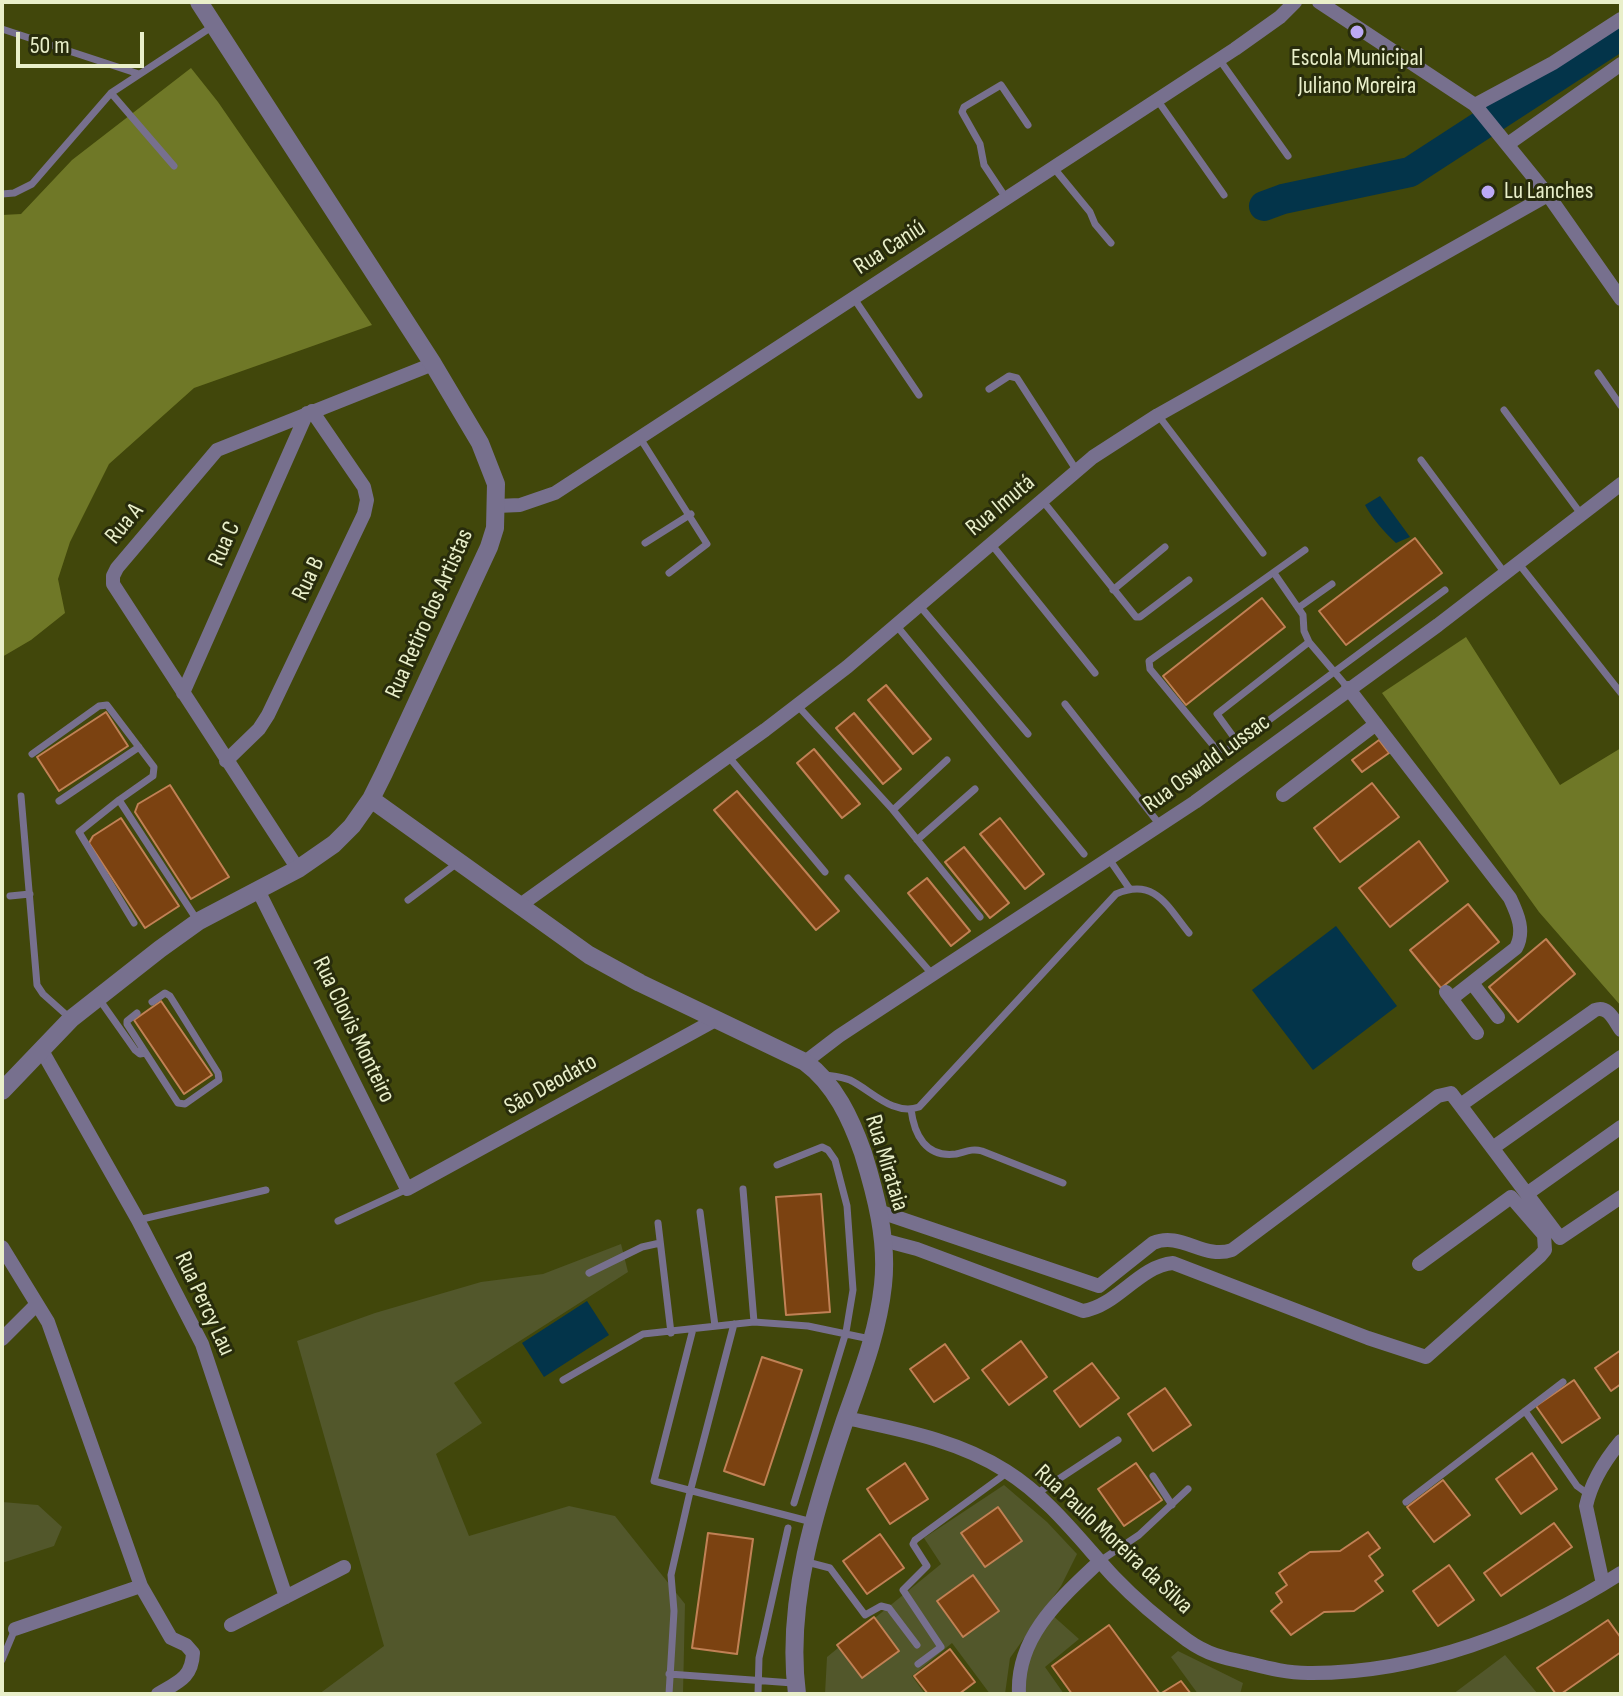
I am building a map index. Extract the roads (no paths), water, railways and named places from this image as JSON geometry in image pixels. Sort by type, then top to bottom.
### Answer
[{"type":"street","name":"Rua Retiro dos Artistas","points":[[2,1091],[97,996],[199,921],[298,869],[334,844],[352,826],[371,799],[489,547],[497,506],[496,484],[480,443],[433,364],[199,2]]},
{"type":"street","name":"Rua Caniú","points":[[497,506],[537,501],[555,493],[1219,59],[1280,17],[1295,2]]},
{"type":"street","points":[[1319,2],[1478,109],[1548,195],[1621,299]]},
{"type":"street","points":[[1478,109],[1621,19]]},
{"type":"street","points":[[1504,139],[1621,64]]},
{"type":"street","name":"Rua Imutá","points":[[519,906],[797,705],[1077,471],[1158,415],[1548,195]]},
{"type":"street","name":"Rua A","points":[[298,869],[113,584],[113,576],[217,450],[433,364]]},
{"type":"street","name":"Rua C","points":[[183,693],[310,412]]},
{"type":"street","name":"Rua B","points":[[226,761],[259,729],[268,715],[364,514],[367,500],[364,487],[310,412]]},
{"type":"street","name":"Rua Oswald Lussac","points":[[805,1062],[839,1036],[1160,825],[1506,574],[1621,484]]},
{"type":"street","points":[[1348,688],[1510,898],[1519,917],[1521,939],[1516,948],[1472,983],[1448,995],[1477,1033]]},
{"type":"street","points":[[1283,795],[1376,724]]},
{"type":"street","name":"Rua Mirataia","points":[[371,799],[589,955],[640,983],[805,1062],[821,1074],[856,1132],[878,1211],[883,1240],[883,1285],[873,1340],[846,1418],[805,1561],[796,1613],[796,1689]]},
{"type":"street","name":"Rua Clovis Monteiro","points":[[258,890],[407,1189]]},
{"type":"street","points":[[1472,983],[1498,1017]]},
{"type":"street","points":[[1462,1104],[1595,1010],[1607,1010],[1621,1030]]},
{"type":"street","name":"São Deodato","points":[[407,1189],[717,1019]]},
{"type":"street","name":"Rua Percy Lau","points":[[41,1049],[138,1220],[202,1344],[286,1597]]},
{"type":"street","points":[[1494,1147],[1621,1057]]},
{"type":"street","points":[[878,1211],[1099,1286],[1162,1239],[1174,1239],[1216,1253],[1232,1250],[1438,1096],[1451,1093],[1562,1238],[1621,1197]]},
{"type":"street","points":[[1528,1193],[1621,1127]]},
{"type":"street","points":[[883,1240],[917,1249],[1083,1311],[1097,1307],[1160,1266],[1173,1263],[1426,1357],[1540,1256],[1545,1250],[1544,1235],[1511,1197],[1419,1264]]},
{"type":"street","points":[[2,1247],[48,1322],[141,1586],[171,1638],[186,1645],[193,1653],[192,1667],[183,1679],[158,1694]]},
{"type":"street","points":[[2,1339],[37,1304]]},
{"type":"street","name":"Rua Paulo Moreira da Silva","points":[[846,1418],[932,1437],[1008,1472],[1052,1508],[1135,1598],[1189,1641],[1220,1659],[1307,1673],[1397,1665],[1512,1631],[1621,1573]]},
{"type":"street","points":[[1603,1584],[1586,1506],[1588,1494],[1621,1441]]},
{"type":"street","points":[[1019,1694],[1018,1682],[1028,1642],[1066,1593],[1100,1561]]},
{"type":"street","points":[[231,1625],[344,1567]]},
{"type":"street","points":[[15,1629],[141,1586]]},
{"type":"lane","points":[[2,194],[14,193],[32,184],[111,93],[215,25]]},
{"type":"lane","points":[[2,29],[139,74]]},
{"type":"lane","points":[[1219,59],[1288,156]]},
{"type":"lane","points":[[1006,198],[984,165],[980,144],[962,112],[964,107],[1001,85],[1028,125]]},
{"type":"lane","points":[[111,93],[174,166]]},
{"type":"lane","points":[[1157,99],[1224,195]]},
{"type":"lane","points":[[1053,167],[1111,243]]},
{"type":"lane","points":[[853,297],[919,395]]},
{"type":"lane","points":[[1598,373],[1621,406]]},
{"type":"lane","points":[[989,389],[1009,376],[1017,378],[1077,471]]},
{"type":"lane","points":[[1504,410],[1583,516]]},
{"type":"lane","points":[[1158,415],[1263,553]]},
{"type":"lane","points":[[639,437],[691,514],[707,544],[669,573]]},
{"type":"lane","points":[[1421,460],[1506,574]]},
{"type":"lane","points":[[1042,500],[1136,617],[1189,580]]},
{"type":"lane","points":[[645,543],[691,514]]},
{"type":"lane","points":[[991,543],[1095,673]]},
{"type":"lane","points":[[1113,590],[1165,547]]},
{"type":"lane","points":[[1305,550],[1149,661],[1150,669],[1217,750],[1223,751],[1238,743],[1445,590]]},
{"type":"lane","points":[[1519,564],[1621,693]]},
{"type":"lane","points":[[1274,573],[1303,615],[1304,631],[1309,642],[1348,688]]},
{"type":"lane","points":[[1298,608],[1332,584]]},
{"type":"lane","points":[[919,605],[1028,734]]},
{"type":"lane","points":[[896,625],[1084,854]]},
{"type":"lane","points":[[1238,743],[1217,714],[1309,642]]},
{"type":"lane","points":[[1311,690],[1322,708]]},
{"type":"lane","points":[[1065,704],[1160,825]]},
{"type":"lane","points":[[32,754],[99,706],[107,705],[154,767],[153,776],[79,832],[134,923]]},
{"type":"lane","points":[[797,705],[893,810],[980,917]]},
{"type":"lane","points":[[59,801],[139,747]]},
{"type":"lane","points":[[728,756],[825,872]]},
{"type":"lane","points":[[893,810],[947,760]]},
{"type":"lane","points":[[917,840],[975,789]]},
{"type":"lane","points":[[21,796],[34,985],[71,1019]]},
{"type":"lane","points":[[119,800],[199,921]]},
{"type":"lane","points":[[1109,859],[1129,888]]},
{"type":"lane","points":[[408,900],[458,862]]},
{"type":"lane","points":[[848,878],[932,974]]},
{"type":"lane","points":[[821,1074],[849,1079],[882,1102],[911,1109],[924,1102],[1116,894],[1129,888],[1146,888],[1158,896],[1189,933]]},
{"type":"lane","points":[[10,896],[30,894]]},
{"type":"lane","points":[[137,1013],[127,1024],[182,1105],[219,1080],[170,996],[165,993],[152,1002]]},
{"type":"lane","points":[[97,996],[135,1050],[145,1053]]},
{"type":"lane","points":[[911,1109],[913,1125],[920,1141],[940,1155],[974,1149],[1063,1183]]},
{"type":"lane","points":[[777,1165],[822,1147],[835,1160],[847,1206],[853,1290],[846,1332],[794,1503]]},
{"type":"lane","points":[[338,1221],[407,1189]]},
{"type":"lane","points":[[743,1189],[754,1322]]},
{"type":"lane","points":[[138,1220],[266,1190]]},
{"type":"lane","points":[[700,1212],[715,1326]]},
{"type":"lane","points":[[658,1223],[671,1333]]},
{"type":"lane","points":[[589,1273],[642,1247],[660,1243]]},
{"type":"lane","points":[[563,1380],[643,1334],[754,1322],[846,1332],[873,1340]]},
{"type":"lane","points":[[669,1694],[674,1611],[671,1575],[734,1324]]},
{"type":"lane","points":[[693,1329],[654,1481],[814,1523]]},
{"type":"lane","points":[[1406,1502],[1563,1382]]},
{"type":"lane","points":[[1525,1411],[1577,1486],[1588,1494]]},
{"type":"lane","points":[[1035,1495],[1118,1440]]},
{"type":"lane","points":[[918,1664],[941,1647],[903,1590],[927,1566],[913,1544],[1008,1472]]},
{"type":"lane","points":[[1153,1476],[1172,1505]]},
{"type":"lane","points":[[1100,1561],[1139,1535],[1188,1489]]},
{"type":"lane","points":[[758,1694],[759,1658],[788,1528]]},
{"type":"lane","points":[[805,1561],[830,1568],[865,1615],[881,1606],[889,1608],[917,1645]]},
{"type":"lane","points":[[2,1660],[15,1629]]},
{"type":"lane","points":[[669,1674],[757,1681],[796,1689]]},
{"type":"water","points":[[1380,496],[1410,537],[1396,543],[1375,520],[1365,505]]},
{"type":"water","points":[[1336,926],[1397,1006],[1313,1070],[1252,990]]},
{"type":"water","points":[[587,1301],[609,1335],[544,1377],[522,1343]]},
{"type":"waterway","points":[[1264,206],[1283,199],[1410,172],[1621,35]]},
{"type":"place","name":"Escola Municipal Juliano Moreira","points":[[1357,32]]},
{"type":"place","name":"Lu Lanches","points":[[1488,192]]}]
